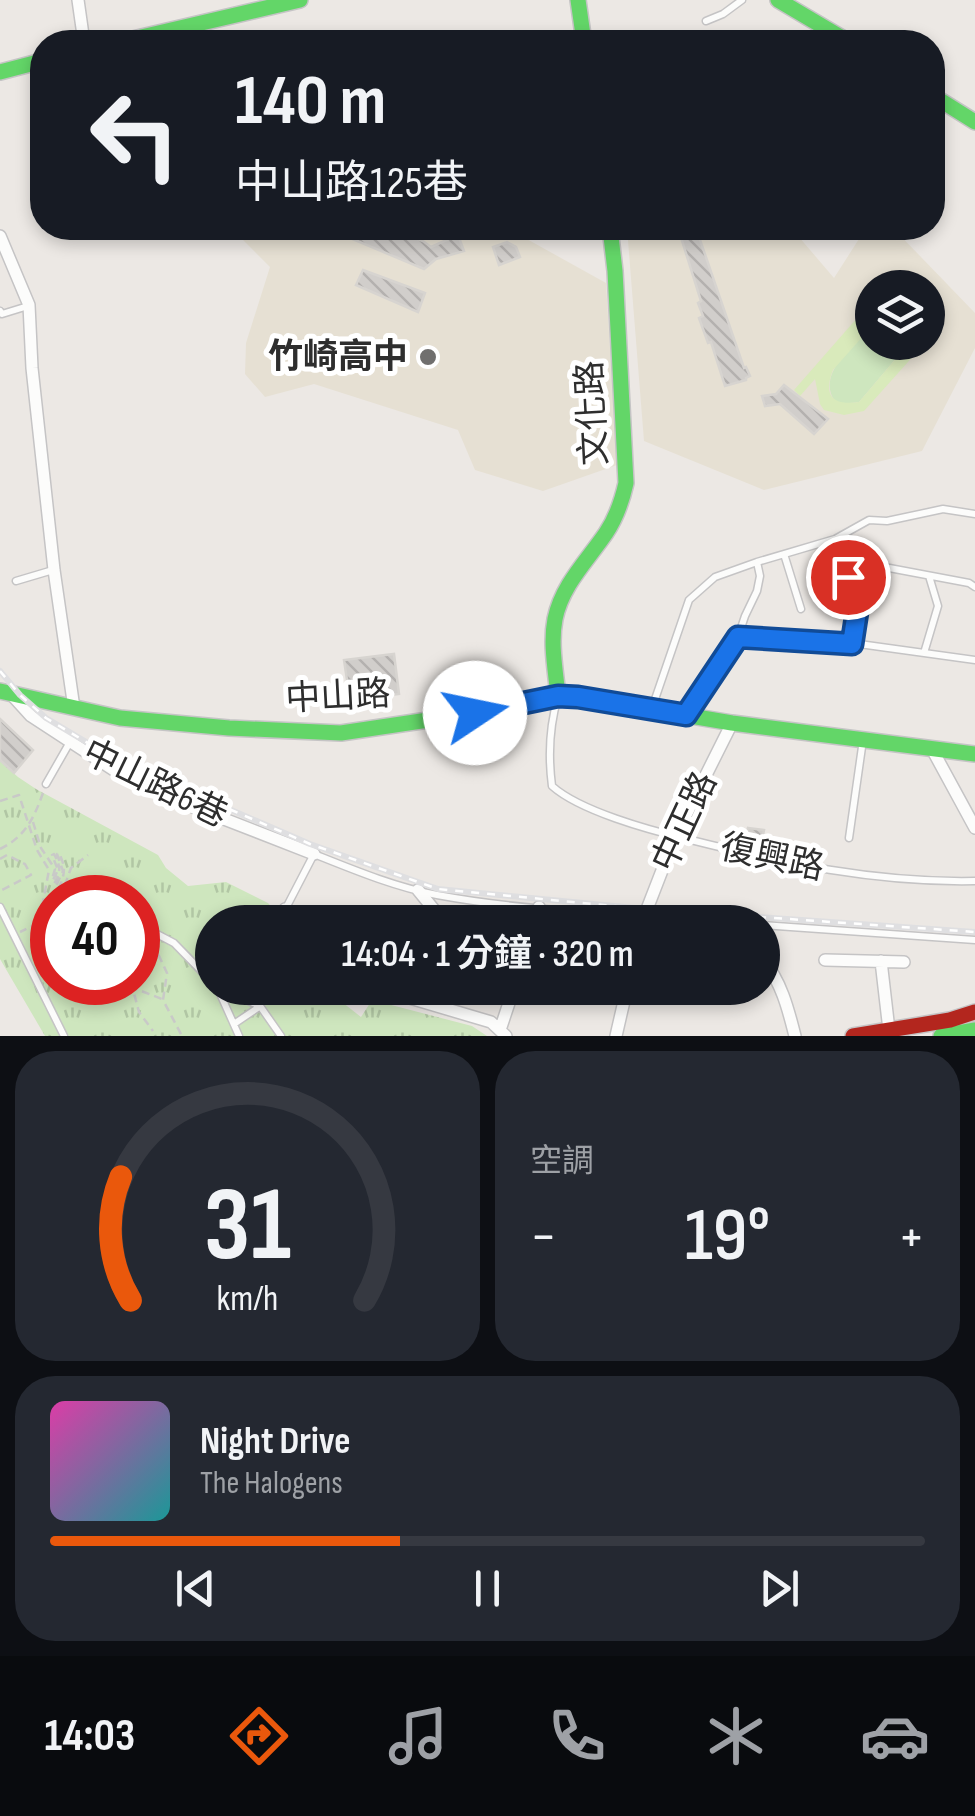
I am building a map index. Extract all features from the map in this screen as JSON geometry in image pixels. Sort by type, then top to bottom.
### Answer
[{"type":"street","points":[[78,0],[82,30]]},
{"type":"street","points":[[171,30],[300,0]]},
{"type":"street","points":[[578,0],[582,30]]},
{"type":"street","points":[[778,0],[829,30]]},
{"type":"street","points":[[0,72],[30,65]]},
{"type":"street","points":[[945,103],[975,122]]},
{"type":"street","points":[[0,236],[29,305],[54,570],[74,708]]},
{"type":"street","name":"文化路","points":[[558,696],[554,624],[559,605],[573,574],[607,532],[626,483],[611,240]]},
{"type":"street","name":"中山路","points":[[5,692],[120,718],[229,728],[341,732],[475,713],[558,696],[578,697],[732,723],[975,754]]},
{"type":"street","name":"中山路6巷","points":[[5,692],[31,716],[124,776],[314,854]]},
{"type":"street","name":"中正路","points":[[648,905],[675,836],[732,723]]},
{"type":"street","points":[[932,750],[970,811],[975,828]]},
{"type":"street","points":[[418,890],[430,905]]},
{"type":"street","points":[[825,960],[904,962]]},
{"type":"street","points":[[880,961],[889,1030]]},
{"type":"street","points":[[780,989],[795,1036]]},
{"type":"street","points":[[433,1005],[490,1022],[503,1033],[510,1005]]},
{"type":"street","points":[[616,1036],[623,1005]]},
{"type":"street","points":[[854,1036],[975,1012]]},
{"type":"street","points":[[941,1036],[975,1030]]},
{"type":"lane","points":[[706,21],[724,14],[742,0]]},
{"type":"lane","points":[[0,310],[2,314],[29,305]]},
{"type":"lane","points":[[652,710],[690,600],[715,577],[835,538],[869,520],[887,521],[943,509],[975,514]]},
{"type":"lane","points":[[835,538],[858,605],[852,644]]},
{"type":"lane","points":[[784,554],[801,609]]},
{"type":"lane","points":[[686,715],[738,637],[757,591],[757,562]]},
{"type":"lane","points":[[848,577],[884,567],[975,587]]},
{"type":"lane","points":[[16,582],[54,570]]},
{"type":"lane","points":[[924,653],[938,606],[928,575]]},
{"type":"lane","points":[[738,637],[852,644],[975,660]]},
{"type":"lane","name":"復興路","points":[[558,696],[548,750],[552,786],[611,816],[658,833],[778,862],[883,878],[975,881]]},
{"type":"lane","points":[[849,838],[863,738]]},
{"type":"lane","points":[[46,784],[70,742]]},
{"type":"lane","points":[[287,905],[314,854]]},
{"type":"lane","name":"中山路6巷","points":[[314,854],[375,878],[438,895],[522,905]]},
{"type":"lane","points":[[0,907],[64,1036]]},
{"type":"lane","points":[[780,926],[975,940]]},
{"type":"lane","points":[[160,936],[174,943],[195,965]]},
{"type":"lane","points":[[226,1005],[239,1036]]},
{"type":"lane","points":[[234,1024],[260,1006],[281,1036]]},
{"type":"path","points":[[0,849],[31,823],[46,784]]},
{"type":"path","points":[[0,801],[19,795],[56,870],[54,875]]},
{"type":"path","points":[[31,823],[48,875]]},
{"type":"path","points":[[61,875],[59,853],[65,875]]},
{"type":"path","points":[[55,875],[58,866],[54,854],[61,870],[58,875]]},
{"type":"path","points":[[0,859],[7,855],[24,864],[31,875],[0,891]]},
{"type":"path","points":[[68,875],[71,868],[88,855]]},
{"type":"path","points":[[14,935],[30,927]]},
{"type":"path","points":[[160,961],[166,973],[164,1000],[182,1036]]},
{"type":"path","points":[[160,998],[164,1000]]},
{"type":"path","points":[[137,1005],[153,1031]]},
{"type":"shaded area","name":"竹崎高中","points":[[243,240],[529,240],[606,283],[617,465],[543,491],[475,470],[458,430],[314,384],[265,397],[245,374],[246,343],[270,267]]},
{"type":"shaded area","points":[[628,240],[802,240],[834,278],[858,240],[905,240],[934,270],[855,270],[855,360],[945,360],[945,282],[975,313],[975,348],[922,451],[764,490],[644,441]]},
{"type":"green space","points":[[855,320],[855,345],[833,370],[829,386],[836,400],[859,402],[895,360],[910,360],[864,411],[844,415],[824,410],[815,379],[800,396],[794,390]]},
{"type":"green space","points":[[855,344],[855,360],[895,360],[859,402],[843,404],[835,401],[830,380]]},
{"type":"green space","points":[[0,761],[36,789],[158,855],[166,868],[188,886],[226,882],[270,905],[195,905],[195,1005],[346,1005],[361,1017],[369,1005],[391,1005],[472,1026],[487,1036],[45,1036],[0,959]]},
{"type":"building","points":[[355,240],[420,240],[431,247],[447,240],[460,240],[464,251],[436,259],[424,269]]},
{"type":"building","points":[[682,240],[700,240],[750,376],[746,380],[725,386],[699,318],[703,316],[698,303],[701,301]]},
{"type":"building","points":[[507,242],[516,247],[520,257],[499,265],[493,247]]},
{"type":"building","points":[[363,270],[425,293],[418,312],[356,285]]},
{"type":"building","points":[[784,385],[828,419],[814,434],[780,404],[765,406],[762,396],[776,394]]},
{"type":"building","points":[[394,654],[399,694],[350,700],[344,660]]},
{"type":"building","points":[[0,719],[33,750],[14,773],[0,760]]},
{"type":"building","points":[[748,828],[764,830],[760,849],[744,846]]},
{"type":"railway","points":[[0,671],[46,718],[118,761],[310,844],[438,889],[645,909],[975,932]]},
{"type":"traffic: fast","points":[[171,30],[300,0]]},
{"type":"traffic: fast","points":[[578,0],[582,30]]},
{"type":"traffic: fast","points":[[778,0],[829,30]]},
{"type":"traffic: fast","points":[[0,72],[30,64]]},
{"type":"traffic: fast","points":[[945,103],[975,122]]},
{"type":"traffic: fast","points":[[558,697],[553,639],[558,607],[569,584],[610,527],[626,483],[611,240]]},
{"type":"traffic: fast","points":[[0,691],[120,718],[341,733],[558,697],[578,697],[732,723],[975,754]]},
{"type":"traffic: fast","points":[[941,1036],[975,1030]]},
{"type":"traffic: jam","points":[[853,1036],[950,1020],[975,1012]]},
{"type":"place","name":"竹崎高中","points":[[428,357]]},
{"type":"route","points":[[475,713],[558,696],[686,715],[738,637],[852,644],[858,605],[848,577]]}]
